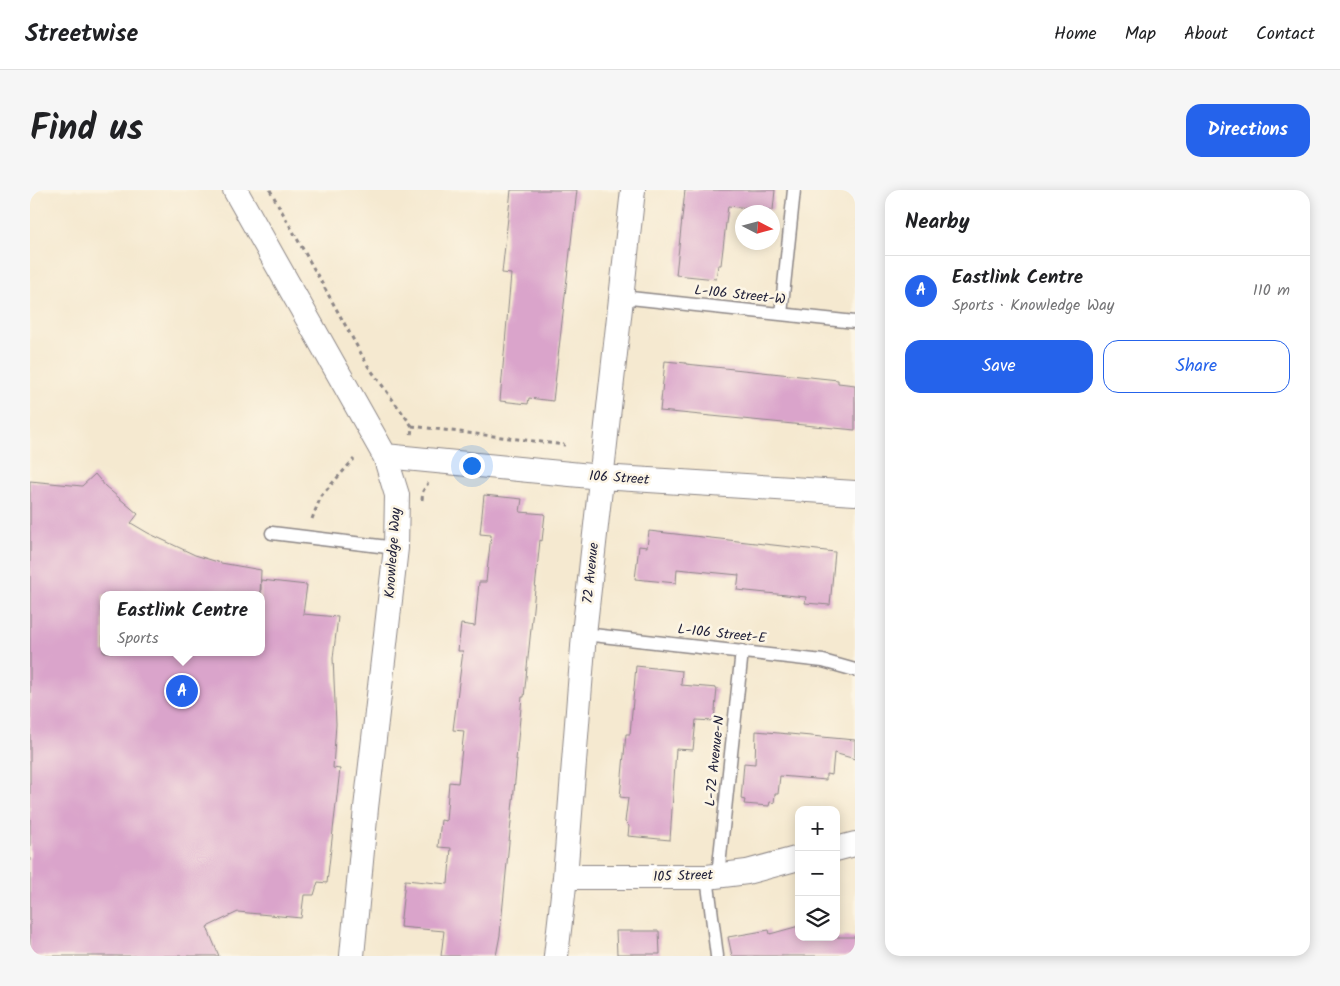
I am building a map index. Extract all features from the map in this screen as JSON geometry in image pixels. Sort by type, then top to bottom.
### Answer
[{"type":"street","name":"Knowledge Way","points":[[235,190],[384,456],[397,495],[396,548],[366,808],[352,956]]},
{"type":"street","name":"72 Avenue","points":[[556,956],[565,877],[584,634],[632,190]]},
{"type":"street","name":"106 Street","points":[[384,456],[601,477],[855,493]]},
{"type":"street","points":[[840,848],[855,844]]},
{"type":"street","name":"105 Street","points":[[565,877],[712,876],[747,872],[795,859]]},
{"type":"lane","points":[[781,314],[794,190]]},
{"type":"lane","name":"L-106 Street-W","points":[[621,297],[855,322]]},
{"type":"lane","points":[[272,533],[396,548]]},
{"type":"lane","name":"L-106 Street-E","points":[[584,634],[823,661],[855,670]]},
{"type":"lane","name":"L-72 Avenue-N","points":[[717,956],[712,876],[742,651]]},
{"type":"path","points":[[270,190],[368,366],[412,426],[565,445]]},
{"type":"path","points":[[312,519],[321,496],[354,459]]},
{"type":"building","points":[[511,190],[577,190],[553,401],[529,398],[528,404],[500,401],[511,274],[502,273]]},
{"type":"building","points":[[685,190],[775,190],[774,205],[728,206],[721,265],[718,265],[716,279],[676,275]]},
{"type":"building","points":[[665,361],[838,380],[838,383],[855,385],[855,430],[660,411]]},
{"type":"building","points":[[95,474],[105,486],[138,514],[131,523],[148,533],[195,555],[221,563],[261,570],[260,591],[100,591],[100,656],[265,656],[265,591],[261,591],[261,580],[307,585],[303,614],[338,617],[333,658],[336,724],[333,768],[340,769],[327,883],[318,882],[314,895],[304,895],[301,918],[238,912],[207,927],[219,956],[30,956],[30,481],[82,486]]},
{"type":"building","points":[[484,495],[522,499],[520,512],[545,514],[542,541],[540,540],[524,697],[522,697],[500,935],[496,956],[441,956],[444,931],[400,927],[405,880],[448,884],[451,848],[438,847],[441,820],[446,821],[449,782],[458,783],[464,731],[453,730],[463,651],[458,651],[461,624],[475,626],[479,582],[486,582],[491,535],[480,534]]},
{"type":"building","points":[[649,531],[835,552],[830,605],[805,603],[806,597],[737,590],[739,575],[677,569],[676,583],[635,579],[639,546],[647,547]]},
{"type":"building","points":[[636,666],[682,671],[681,685],[717,688],[714,721],[696,720],[693,750],[676,749],[670,840],[628,836],[629,826],[625,822],[628,798],[620,797],[626,734],[630,734]]},
{"type":"building","points":[[756,731],[855,740],[855,759],[834,753],[832,775],[826,774],[826,780],[780,776],[778,794],[775,794],[774,803],[770,802],[769,806],[744,804],[745,800],[741,799],[744,763],[755,764]]},
{"type":"building","points":[[795,927],[795,941],[840,941],[840,937],[855,937],[855,956],[732,956],[728,937],[769,930],[770,934]]},
{"type":"building","points":[[616,931],[659,931],[660,954],[617,954]]},
{"type":"place","name":"Eastlink Centre","points":[[182,691]]}]
